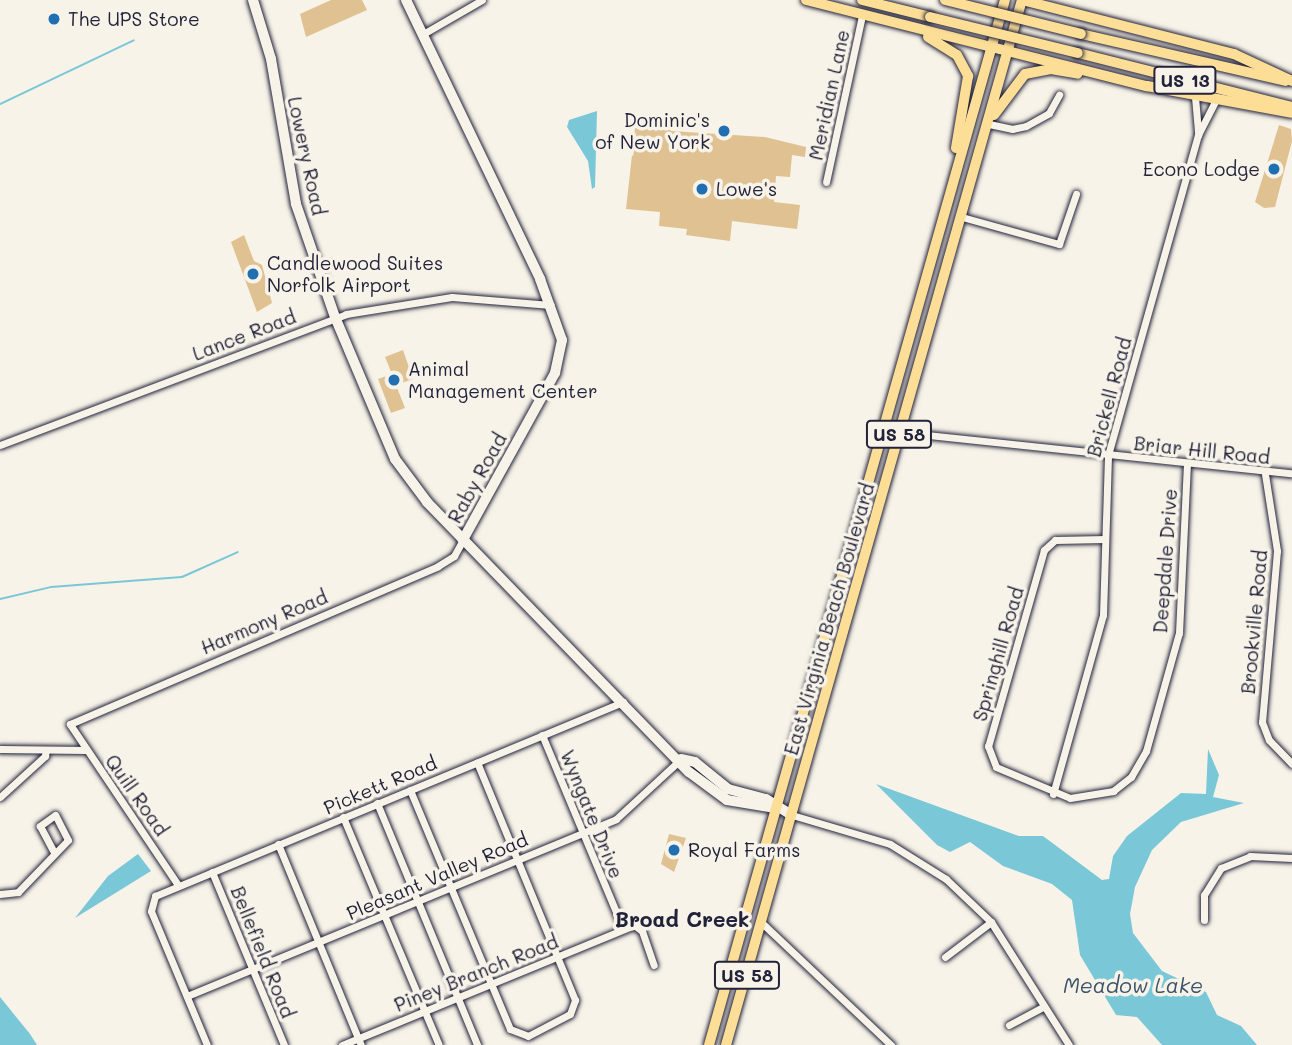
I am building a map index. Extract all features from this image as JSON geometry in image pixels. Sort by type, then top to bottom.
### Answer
[{"type":"main road","points":[[806,0],[917,31],[1147,86],[1215,101],[1292,113]]},
{"type":"main road","name":"US 13","points":[[862,0],[1292,107]]},
{"type":"main road","name":"US 13","points":[[945,0],[1292,82]]},
{"type":"main road","name":"East Virginia Beach Boulevard","points":[[709,1045],[1005,0]]},
{"type":"main road","points":[[1022,0],[1234,54],[1292,82]]},
{"type":"main road","name":"East Virginia Beach Boulevard","points":[[726,1045],[1022,0]]},
{"type":"main road","points":[[1060,0],[1088,16]]},
{"type":"main road","points":[[917,31],[957,55],[968,76],[953,184]]},
{"type":"main road","points":[[989,124],[1012,85],[1033,71],[1147,86]]},
{"type":"street","name":"Lowery Road","points":[[253,0],[271,59],[296,204],[335,317],[390,450],[463,540]]},
{"type":"street","name":"Raby Road","points":[[406,0],[552,305],[561,331],[560,361],[463,540],[681,759],[695,762],[728,789],[766,799],[775,808],[792,815]]},
{"type":"street","points":[[423,34],[482,0]]},
{"type":"street","name":"Meridian Lane","points":[[825,182],[862,15]]},
{"type":"street","points":[[989,124],[1012,130],[1026,126],[1049,113],[1059,95]]},
{"type":"street","name":"Brickell Road","points":[[1195,97],[1198,135]]},
{"type":"street","name":"Brickell Road","points":[[1053,794],[1098,636],[1108,455],[1198,135],[1215,101]]},
{"type":"street","points":[[962,217],[1059,244],[1076,194]]},
{"type":"street","name":"Lance Road","points":[[0,445],[335,317],[452,297],[552,305]]},
{"type":"street","name":"Briar Hill Road","points":[[899,432],[1265,474],[1292,473]]},
{"type":"street","name":"Deepdale Drive","points":[[1053,794],[1081,799],[1113,791],[1130,777],[1146,751],[1179,633],[1186,465]]},
{"type":"street","name":"Brookville Road","points":[[1265,474],[1277,551],[1262,713],[1269,740],[1292,764]]},
{"type":"street","name":"Springhill Road","points":[[1053,794],[996,767],[988,746],[1044,550],[1055,540],[1105,539]]},
{"type":"street","name":"Harmony Road","points":[[69,724],[438,566],[454,556],[463,540]]},
{"type":"street","name":"Pickett Road","points":[[187,996],[151,911],[152,901],[178,885],[623,702]]},
{"type":"street","name":"Quill Road","points":[[69,724],[178,885]]},
{"type":"street","name":"Wyngate Drive","points":[[542,735],[622,929]]},
{"type":"street","points":[[0,749],[86,750]]},
{"type":"street","points":[[0,797],[45,756],[46,750]]},
{"type":"street","name":"Pleasant Valley Road","points":[[187,996],[623,816],[681,759]]},
{"type":"street","points":[[410,790],[510,1029],[519,1036],[563,1018],[575,1004],[477,762]]},
{"type":"street","points":[[377,803],[477,1045]]},
{"type":"street","points":[[0,894],[18,892],[68,839],[55,815],[40,826],[54,852]]},
{"type":"street","points":[[792,815],[906,851],[946,878],[991,922],[1069,1045]]},
{"type":"street","points":[[343,817],[439,1045]]},
{"type":"street","points":[[278,844],[360,1042]]},
{"type":"street","points":[[1205,920],[1204,895],[1221,868],[1250,856],[1292,858]]},
{"type":"street","name":"Bellefield Road","points":[[212,872],[284,1045]]},
{"type":"street","points":[[945,957],[991,922]]},
{"type":"street","points":[[762,923],[891,1045]]},
{"type":"street","points":[[622,929],[640,929],[654,965]]},
{"type":"street","name":"Piney Branch Road","points":[[342,1045],[360,1042],[425,1011],[622,929]]},
{"type":"street","points":[[187,996],[206,1045]]},
{"type":"street","points":[[1009,1025],[1043,1007]]},
{"type":"water","points":[[597,111],[595,187],[592,189],[588,161],[567,127],[569,120]]},
{"type":"water","name":"Meadow Lake","points":[[1208,749],[1219,775],[1213,797],[1244,803],[1181,822],[1152,850],[1135,887],[1130,914],[1133,933],[1162,971],[1206,992],[1217,1015],[1241,1026],[1257,1045],[1162,1045],[1137,1017],[1116,1015],[1080,955],[1072,900],[1052,884],[1003,866],[970,842],[950,852],[937,845],[876,784],[1019,836],[1043,836],[1102,880],[1109,879],[1113,856],[1127,836],[1181,793],[1206,794]]},
{"type":"water","points":[[138,854],[151,871],[75,918],[108,876]]},
{"type":"water","points":[[0,997],[30,1034],[37,1045],[0,1045]]},
{"type":"building","points":[[331,0],[362,0],[367,10],[306,37],[300,14]]},
{"type":"building","name":"Lowe's","points":[[646,120],[671,123],[671,131],[765,137],[806,147],[805,157],[792,155],[790,177],[776,176],[774,202],[800,205],[797,229],[732,221],[730,241],[686,235],[687,229],[659,226],[660,212],[626,209],[635,128],[645,128]]},
{"type":"building","name":"Econo Lodge","points":[[1279,125],[1291,129],[1292,141],[1275,207],[1264,208],[1255,202]]},
{"type":"building","name":"Candlewood Suites Norfolk Airport","points":[[244,235],[254,261],[262,265],[272,303],[257,312],[231,242]]},
{"type":"building","name":"Animal Management Center","points":[[403,350],[413,379],[396,385],[405,408],[391,413],[378,379],[392,374],[385,357]]},
{"type":"building","name":"Royal Farms","points":[[669,834],[686,838],[674,872],[661,864]]},
{"type":"waterway","points":[[0,104],[134,40]]},
{"type":"waterway","points":[[0,599],[51,587],[182,577],[238,552]]},
{"type":"place","name":"The UPS Store","points":[[54,19]]},
{"type":"place","name":"Dominic's of New York","points":[[724,131]]},
{"type":"place","name":"Econo Lodge","points":[[1274,169]]},
{"type":"place","name":"Lowe's","points":[[702,189]]},
{"type":"place","name":"Candlewood Suites Norfolk Airport","points":[[253,274]]},
{"type":"place","name":"Animal Management Center","points":[[394,380]]},
{"type":"place","name":"Royal Farms","points":[[674,850]]},
{"type":"district","name":"Broad Creek","points":[[682,919]]}]
